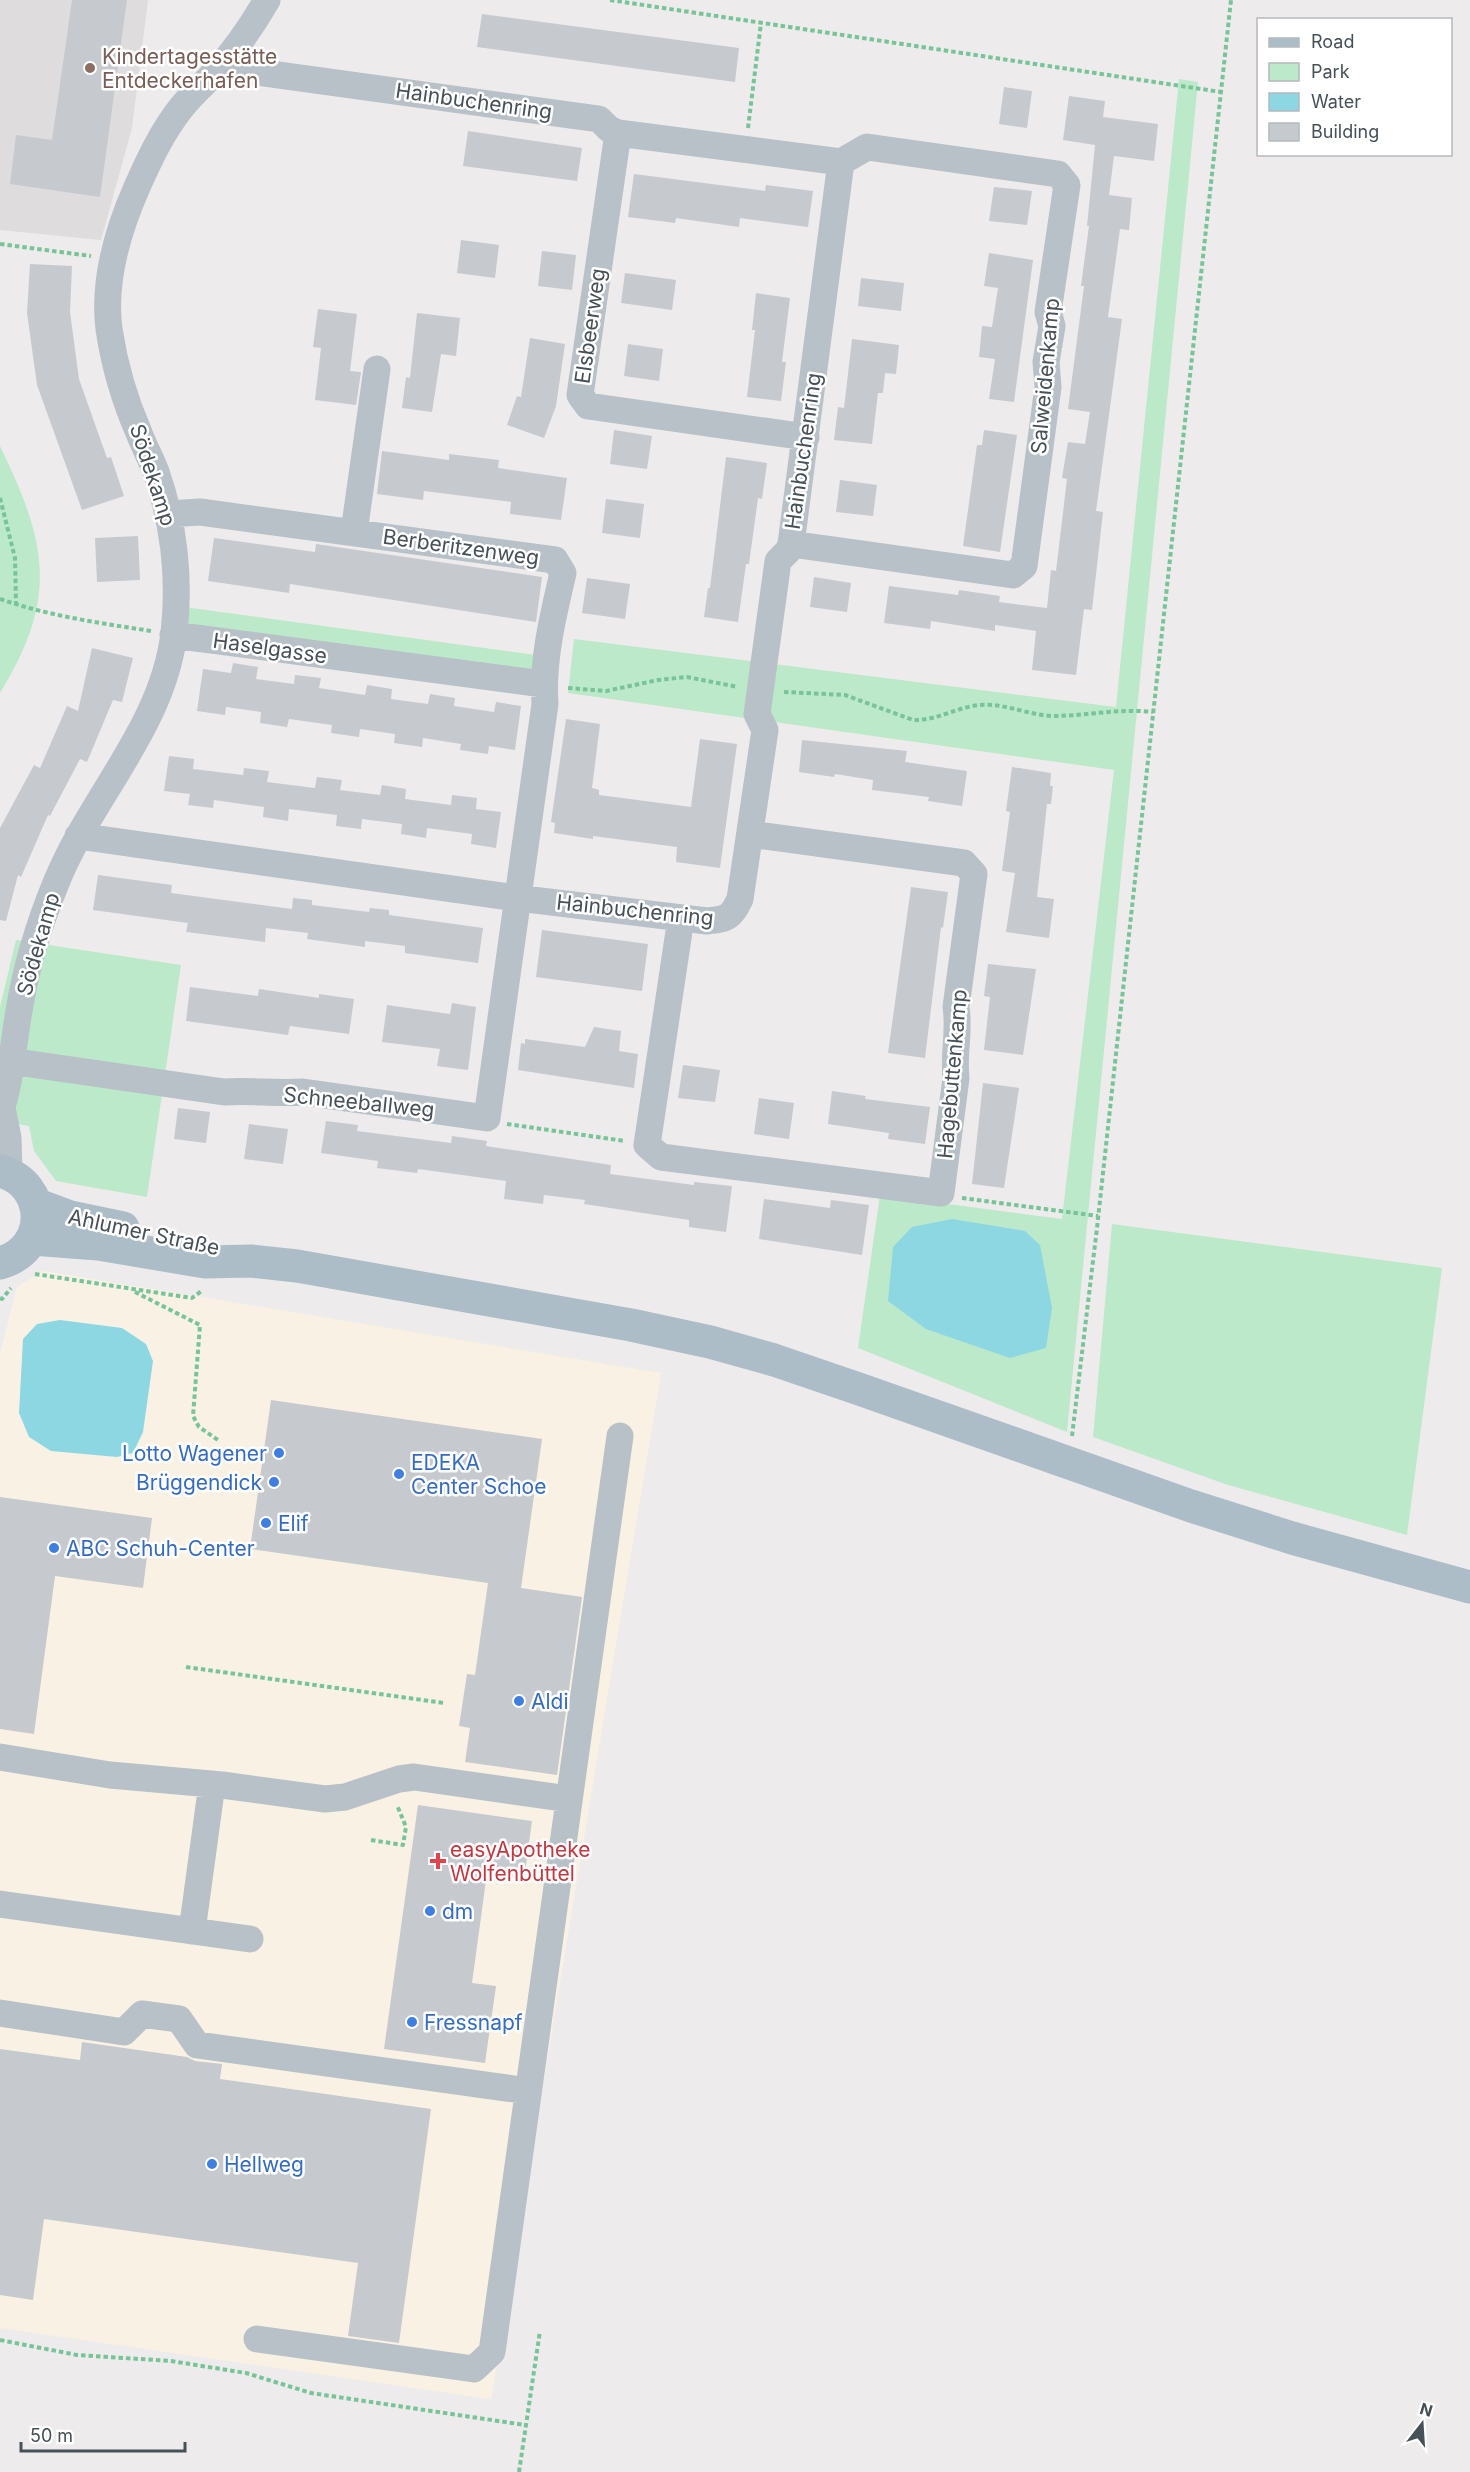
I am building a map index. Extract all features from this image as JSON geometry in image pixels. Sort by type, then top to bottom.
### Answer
[{"type":"main road","points":[[4,1172],[26,1185],[36,1204]]},
{"type":"main road","name":"Ahlumer Straße","points":[[252,1261],[219,1246],[89,1222],[36,1204],[37,1222],[32,1239],[98,1244],[205,1262],[252,1261],[375,1278],[631,1325],[710,1342],[774,1360],[1069,1464],[1292,1538],[1470,1587]]},
{"type":"main road","points":[[1,1265],[20,1254],[32,1239]]},
{"type":"street","name":"Södekamp","points":[[4,1172],[8,1138],[1,1110],[22,989],[33,948],[57,880],[78,836],[146,722],[164,678],[174,635],[176,564],[168,514],[156,471],[137,430],[119,374],[109,327],[114,259],[136,189],[156,146],[180,109],[220,68],[252,26],[267,0]]},
{"type":"street","name":"Hainbuchenring","points":[[78,836],[517,898],[707,921],[722,920],[732,914],[740,899],[765,729],[757,714],[760,690],[778,561],[788,551],[791,544],[841,162],[618,133],[609,129],[599,119],[220,68]]},
{"type":"street","name":"Elsbeerweg","points":[[618,133],[580,395],[588,406],[806,437]]},
{"type":"street","name":"Salweidenkamp","points":[[791,544],[1012,575],[1024,566],[1048,387],[1046,362],[1052,326],[1048,312],[1066,185],[1058,174],[867,147],[841,162]]},
{"type":"street","points":[[354,532],[377,369]]},
{"type":"street","name":"Berberitzenweg","points":[[168,514],[200,512],[555,560],[563,573],[551,626],[543,684],[545,704],[517,898]]},
{"type":"street","name":"Haselgasse","points":[[174,635],[543,684]]},
{"type":"street","name":"Hagebuttenkamp","points":[[750,834],[964,863],[974,874],[956,1007],[959,1023],[954,1060],[956,1078],[941,1193]]},
{"type":"street","points":[[487,1118],[517,898]]},
{"type":"street","points":[[681,918],[647,1145],[661,1156],[941,1193]]},
{"type":"street","name":"Schneeballweg","points":[[10,1061],[224,1092],[251,1090],[281,1094],[303,1092],[487,1118]]},
{"type":"street","points":[[257,2339],[474,2369],[492,2352],[620,1436]]},
{"type":"street","points":[[0,1757],[110,1775],[212,1784],[325,1799],[345,1797],[399,1779],[414,1777],[569,1799]]},
{"type":"street","points":[[192,1931],[212,1784]]},
{"type":"street","points":[[0,1904],[250,1939]]},
{"type":"street","points":[[0,2013],[124,2032],[141,2014],[179,2019],[197,2045],[528,2091]]},
{"type":"path","points":[[610,0],[1168,86],[1221,92]]},
{"type":"path","points":[[1069,1464],[1231,0]]},
{"type":"path","points":[[745,150],[761,23]]},
{"type":"path","points":[[0,244],[114,259]]},
{"type":"path","points":[[0,498],[15,558],[16,604]]},
{"type":"path","points":[[0,599],[65,617],[174,635]]},
{"type":"path","points":[[543,684],[606,691],[657,680],[687,677],[760,690],[845,695],[913,720],[923,720],[981,705],[1052,716],[1133,710],[1154,712]]},
{"type":"path","points":[[487,1118],[508,1124],[647,1145]]},
{"type":"path","points":[[941,1193],[959,1198],[1098,1216]]},
{"type":"path","points":[[34,1273],[192,1298],[211,1286]]},
{"type":"path","points":[[132,1290],[200,1324],[193,1416],[199,1428],[218,1440]]},
{"type":"path","points":[[186,1667],[444,1703]]},
{"type":"path","points":[[371,1840],[403,1845],[406,1827],[404,1819]]},
{"type":"path","points":[[519,2472],[540,2331]]},
{"type":"path","points":[[0,2340],[77,2355],[171,2361],[246,2373],[310,2393],[525,2425]]},
{"type":"shaded area","points":[[0,0],[148,0],[132,128],[101,240],[0,230]]},
{"type":"shaded area","points":[[43,1271],[661,1373],[491,2399],[0,2328],[0,1354],[17,1287]]},
{"type":"green space","points":[[1179,79],[1198,82],[1067,1432],[858,1348],[880,1195],[1062,1219],[1114,770],[568,693],[574,639],[1116,707]]},
{"type":"green space","points":[[0,446],[28,512],[36,541],[40,570],[38,598],[32,628],[19,659],[0,693]]},
{"type":"green space","points":[[184,607],[550,657],[547,681],[181,630]]},
{"type":"green space","points":[[16,940],[181,965],[147,1197],[56,1181],[34,1151],[29,1126],[0,1121],[0,1007]]},
{"type":"green space","points":[[1112,1224],[1442,1268],[1407,1535],[1228,1485],[1093,1437]]},
{"type":"water","points":[[952,1219],[1025,1231],[1040,1245],[1052,1308],[1046,1348],[1010,1358],[926,1329],[888,1301],[893,1247],[912,1227]]},
{"type":"water","points":[[60,1320],[122,1328],[146,1344],[153,1361],[143,1432],[133,1453],[117,1457],[51,1451],[29,1437],[19,1413],[23,1339],[37,1324]]},
{"type":"building","name":"Kindertagesstätte Entdeckerhafen","points":[[72,0],[127,0],[100,197],[10,184],[16,135],[52,140]]},
{"type":"building","points":[[482,14],[739,48],[735,82],[477,47]]},
{"type":"building","points":[[1004,87],[1032,91],[1027,128],[999,124]]},
{"type":"building","points":[[1069,96],[1105,101],[1103,117],[1158,124],[1154,161],[1114,156],[1109,195],[1132,198],[1129,230],[1120,229],[1108,317],[1122,319],[1096,511],[1103,512],[1092,610],[1084,609],[1076,675],[1032,670],[1036,631],[995,625],[995,631],[931,621],[930,629],[884,623],[889,586],[958,595],[959,590],[1000,596],[999,602],[1047,608],[1051,570],[1056,571],[1067,479],[1062,478],[1068,442],[1085,444],[1090,412],[1068,409],[1084,286],[1081,286],[1089,226],[1087,226],[1095,145],[1063,140]]},
{"type":"building","points":[[468,131],[582,148],[577,181],[463,166]]},
{"type":"building","points":[[634,174],[765,191],[766,185],[813,191],[808,227],[740,218],[739,227],[676,218],[675,223],[628,217]]},
{"type":"building","points":[[994,187],[1032,191],[1027,225],[989,221]]},
{"type":"building","points":[[461,240],[499,245],[495,278],[457,273]]},
{"type":"building","points":[[542,251],[576,255],[572,290],[538,286]]},
{"type":"building","points":[[989,253],[1033,260],[1014,402],[989,399],[995,359],[979,357],[982,326],[992,327],[998,288],[984,286]]},
{"type":"building","points":[[30,264],[72,266],[70,312],[79,379],[107,458],[111,457],[124,496],[82,510],[37,385],[27,313]]},
{"type":"building","points":[[625,273],[676,280],[672,310],[621,303]]},
{"type":"building","points":[[861,278],[904,283],[901,311],[858,306]]},
{"type":"building","points":[[756,293],[790,298],[782,362],[786,362],[781,401],[747,397],[755,330],[752,330]]},
{"type":"building","points":[[318,309],[357,314],[350,371],[361,372],[356,405],[315,400],[321,348],[313,347]]},
{"type":"building","points":[[417,313],[460,318],[456,356],[441,354],[432,412],[402,408],[406,377],[410,378]]},
{"type":"building","points":[[530,338],[565,344],[556,406],[544,438],[507,425],[517,396],[521,397]]},
{"type":"building","points":[[852,339],[899,345],[896,374],[885,373],[883,393],[878,393],[872,444],[834,440],[838,407],[844,408]]},
{"type":"building","points":[[628,344],[663,349],[659,381],[624,376]]},
{"type":"building","points":[[614,430],[652,436],[647,469],[610,464]]},
{"type":"building","points":[[984,430],[1017,435],[1000,552],[963,546],[977,445],[982,445]]},
{"type":"building","points":[[382,451],[449,460],[449,454],[499,460],[498,468],[567,478],[561,520],[510,514],[511,502],[424,491],[423,500],[377,494]]},
{"type":"building","points":[[726,457],[767,463],[762,499],[758,498],[738,622],[704,617],[708,588],[710,588]]},
{"type":"building","points":[[840,480],[877,485],[873,516],[836,512]]},
{"type":"building","points":[[606,499],[644,504],[640,538],[602,533]]},
{"type":"building","points":[[138,536],[140,580],[97,582],[95,538]]},
{"type":"building","points":[[214,538],[315,552],[316,544],[542,577],[536,622],[290,584],[289,593],[208,581]]},
{"type":"building","points":[[814,577],[851,583],[847,612],[810,607]]},
{"type":"building","points":[[587,578],[630,584],[625,619],[582,613]]},
{"type":"building","points":[[92,648],[133,658],[122,702],[113,700],[87,762],[80,759],[50,816],[48,815],[21,877],[18,875],[6,921],[0,920],[0,828],[34,765],[40,768],[67,706],[78,711]]},
{"type":"building","points":[[233,663],[258,667],[256,679],[294,684],[295,675],[321,678],[319,688],[365,695],[367,685],[392,689],[391,699],[428,704],[430,694],[455,698],[454,706],[494,712],[496,702],[521,706],[515,750],[489,746],[488,754],[460,750],[461,744],[423,738],[422,747],[394,743],[395,734],[360,729],[359,737],[331,733],[332,725],[289,719],[287,727],[260,723],[261,712],[226,707],[225,715],[197,711],[203,669],[231,673]]},
{"type":"building","points":[[566,719],[600,724],[592,788],[599,790],[599,795],[691,807],[700,739],[737,744],[720,868],[676,862],[677,847],[554,833],[555,823],[551,822]]},
{"type":"building","points":[[802,740],[907,751],[905,762],[967,771],[962,806],[928,801],[929,797],[872,790],[873,780],[835,774],[834,777],[799,772]]},
{"type":"building","points":[[169,756],[194,759],[193,769],[243,775],[244,768],[269,771],[267,782],[315,788],[317,777],[342,780],[340,790],[380,795],[382,785],[406,789],[405,799],[451,805],[452,795],[477,798],[476,809],[501,812],[496,848],[471,844],[472,834],[427,828],[426,838],[401,834],[402,824],[362,819],[361,829],[336,826],[337,815],[289,809],[288,821],[263,817],[264,807],[214,800],[213,808],[188,805],[190,794],[164,791]]},
{"type":"building","points":[[1012,767],[1051,773],[1050,786],[1053,786],[1051,804],[1047,804],[1037,897],[1054,899],[1049,938],[1006,932],[1015,873],[1002,871],[1010,812],[1006,811]]},
{"type":"building","points":[[98,875],[172,885],[171,893],[292,909],[293,898],[312,900],[312,905],[369,912],[370,908],[389,910],[389,915],[483,928],[478,963],[405,953],[405,946],[365,941],[365,947],[307,939],[308,933],[266,928],[265,942],[186,932],[188,923],[93,910]]},
{"type":"building","points":[[911,887],[948,892],[943,928],[941,927],[925,1058],[888,1053]]},
{"type":"building","points":[[542,930],[648,944],[642,991],[536,977]]},
{"type":"building","points":[[988,964],[1036,969],[1023,1055],[984,1050],[990,997],[984,996]]},
{"type":"building","points":[[190,987],[258,996],[259,989],[319,998],[319,994],[354,999],[349,1034],[290,1026],[288,1035],[186,1021]]},
{"type":"building","points":[[452,1003],[476,1007],[468,1070],[437,1066],[440,1049],[382,1042],[387,1005],[450,1014]]},
{"type":"building","points":[[594,1027],[621,1031],[619,1051],[638,1054],[634,1088],[518,1070],[521,1043],[525,1044],[525,1039],[585,1047]]},
{"type":"building","points":[[683,1065],[720,1070],[715,1102],[678,1098]]},
{"type":"building","points":[[983,1083],[1019,1088],[1004,1188],[972,1184]]},
{"type":"building","points":[[832,1091],[866,1096],[865,1099],[930,1107],[925,1144],[888,1139],[889,1133],[828,1124]]},
{"type":"building","points":[[759,1098],[794,1103],[789,1139],[754,1134]]},
{"type":"building","points":[[178,1108],[210,1112],[206,1143],[174,1139]]},
{"type":"building","points":[[326,1121],[358,1125],[357,1131],[451,1143],[452,1136],[487,1141],[486,1146],[611,1165],[610,1174],[694,1185],[694,1182],[732,1186],[726,1232],[689,1227],[689,1220],[584,1204],[585,1200],[544,1195],[543,1204],[504,1199],[506,1181],[418,1169],[417,1173],[377,1168],[378,1161],[321,1153]]},
{"type":"building","points":[[249,1124],[288,1129],[283,1164],[244,1159]]},
{"type":"building","points":[[764,1199],[830,1208],[831,1200],[869,1205],[862,1255],[759,1239]]},
{"type":"building","name":"EDEKA Center Schoe","points":[[271,1400],[542,1439],[521,1588],[582,1597],[557,1775],[465,1762],[470,1728],[459,1726],[467,1674],[475,1675],[488,1583],[250,1549]]},
{"type":"building","points":[[0,1497],[152,1518],[143,1588],[55,1576],[34,1734],[0,1729]]},
{"type":"building","points":[[418,1805],[532,1821],[524,1879],[487,1873],[472,1983],[496,1986],[485,2063],[384,2049]]},
{"type":"building","name":"Hellweg","points":[[82,2042],[222,2064],[220,2079],[431,2109],[399,2343],[348,2336],[358,2263],[44,2219],[33,2300],[0,2295],[0,2049],[80,2060]]},
{"type":"place","name":"Kindertagesstätte Entdeckerhafen","points":[[90,68]]},
{"type":"place","name":"Lotto Wagener","points":[[279,1453]]},
{"type":"place","name":"EDEKA Center Schoe","points":[[399,1474]]},
{"type":"place","name":"Brüggendick","points":[[274,1482]]},
{"type":"place","name":"Elif","points":[[266,1523]]},
{"type":"place","name":"ABC Schuh-Center","points":[[54,1548]]},
{"type":"place","name":"Aldi","points":[[519,1701]]},
{"type":"place","name":"easyApotheke Wolfenbüttel","points":[[438,1861]]},
{"type":"place","name":"dm","points":[[430,1911]]},
{"type":"place","name":"Fressnapf","points":[[412,2022]]},
{"type":"place","name":"Hellweg","points":[[212,2164]]}]
